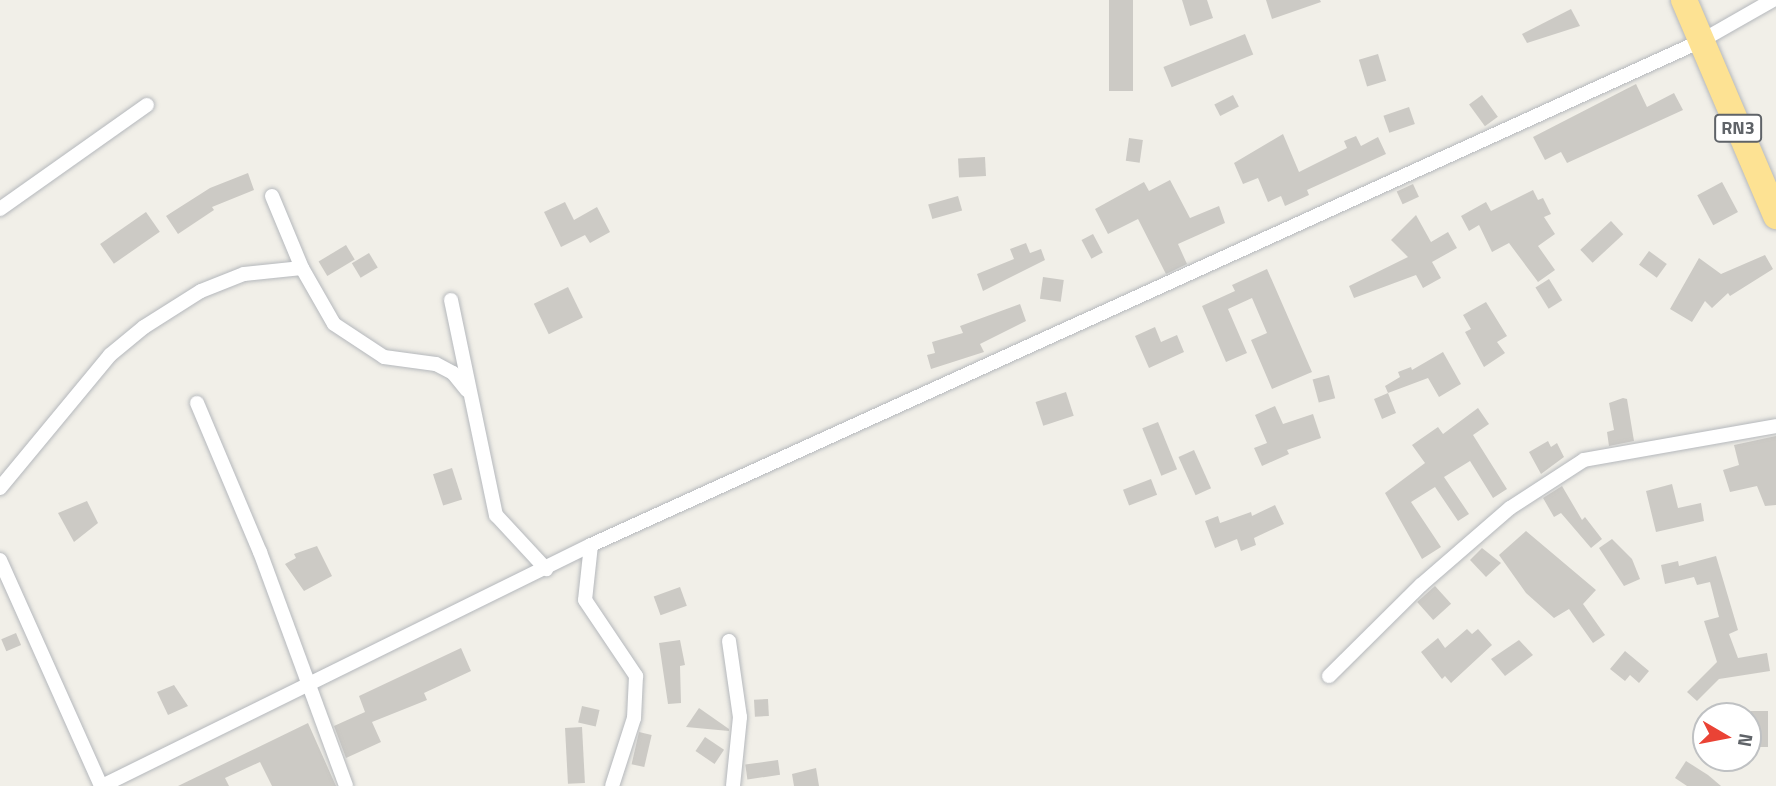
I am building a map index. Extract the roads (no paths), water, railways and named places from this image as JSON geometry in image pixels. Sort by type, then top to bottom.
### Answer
[{"type":"highway","name":"RN3","points":[[1684,0],[1776,216]]},
{"type":"street","points":[[0,560],[101,786],[591,545],[1701,41],[1773,0]]},
{"type":"street","points":[[0,209],[147,106]]},
{"type":"street","points":[[272,197],[302,268],[334,324],[384,357],[436,364],[453,373],[467,390]]},
{"type":"street","points":[[0,488],[110,355],[144,327],[201,291],[244,274],[302,268]]},
{"type":"street","points":[[450,300],[467,390],[496,515],[546,569]]},
{"type":"street","points":[[197,403],[260,552],[346,786]]},
{"type":"street","points":[[1329,676],[1421,585],[1510,508],[1584,460],[1776,426]]},
{"type":"street","points":[[591,545],[585,600],[636,676],[634,718],[612,786]]},
{"type":"street","points":[[729,641],[740,717],[733,786]]}]
